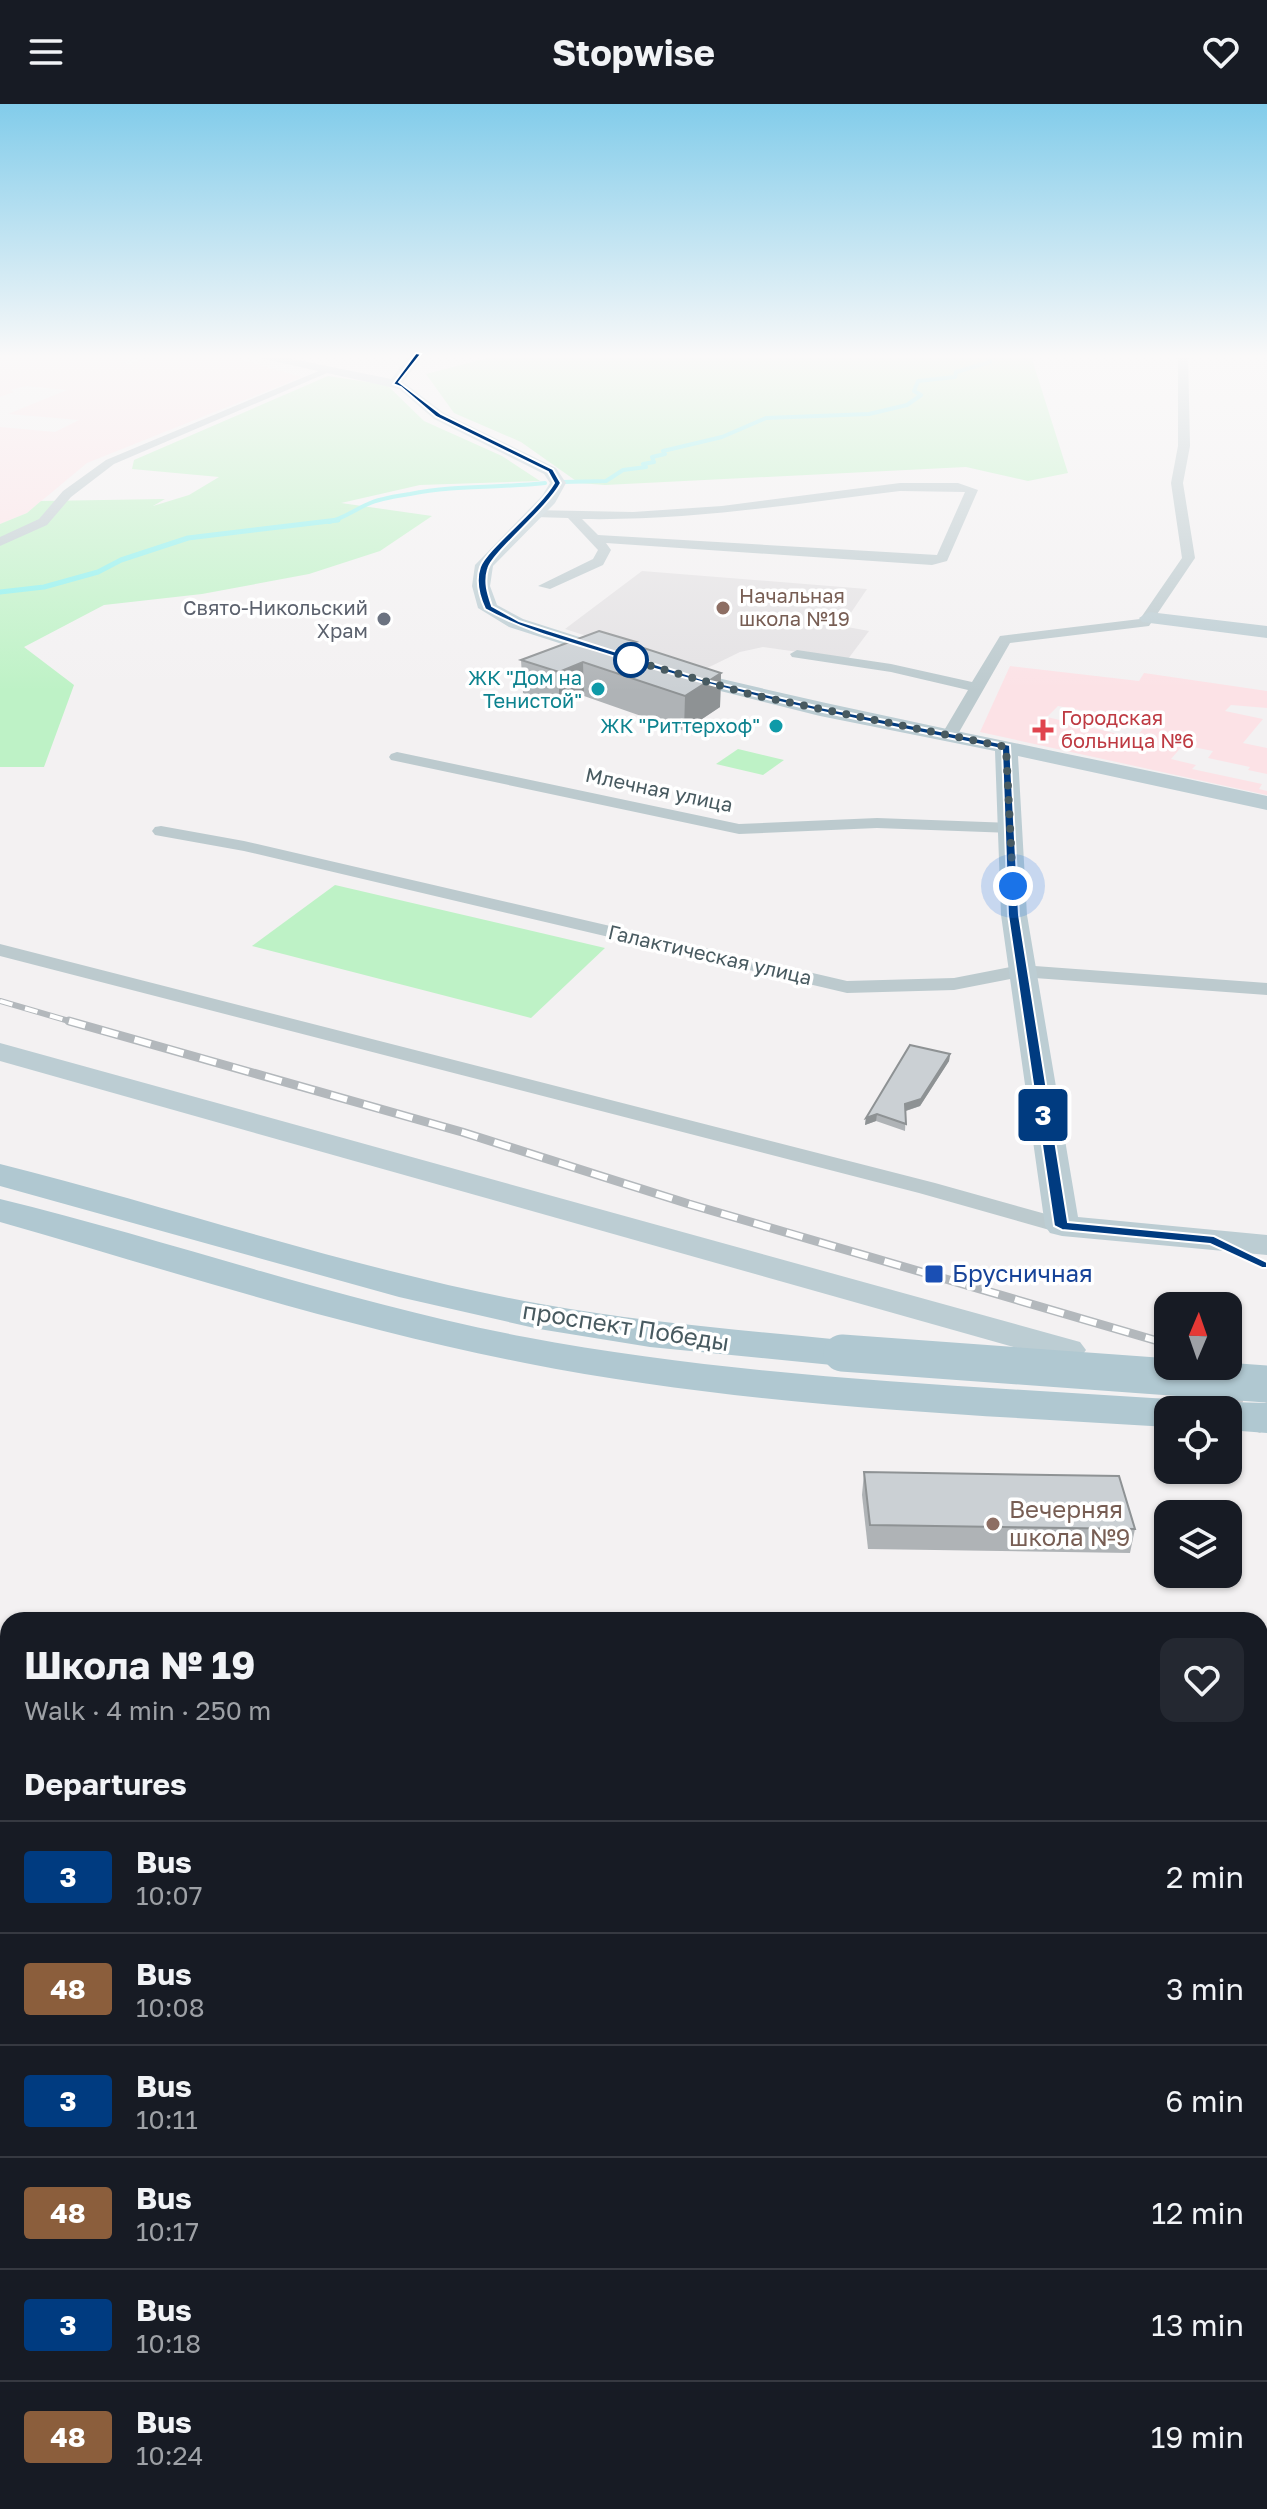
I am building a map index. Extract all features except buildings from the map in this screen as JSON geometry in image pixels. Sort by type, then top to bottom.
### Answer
[{"type":"main road","name":"проспект Победы","points":[[0,1175],[413,1288],[539,1316],[650,1334],[842,1353],[1267,1384]]},
{"type":"main road","name":"проспект Победы","points":[[0,1210],[387,1320],[526,1350],[751,1382],[1154,1412]]},
{"type":"main road","points":[[1242,1417],[1267,1418]]},
{"type":"street","points":[[0,542],[43,522],[67,494],[104,466]]},
{"type":"street","points":[[540,466],[550,471],[558,483],[549,499],[484,565],[481,586],[488,608],[516,623],[627,659]]},
{"type":"street","points":[[950,734],[1005,639],[1144,623],[1149,618],[1189,558],[1177,483],[1180,466]]},
{"type":"street","points":[[535,513],[633,516],[722,510],[900,487],[958,487],[972,490],[942,558],[932,561],[597,539]]},
{"type":"street","points":[[545,586],[598,562],[605,550],[572,515]]},
{"type":"street","points":[[1149,618],[1267,632]]},
{"type":"street","points":[[797,654],[891,668],[977,688]]},
{"type":"street","points":[[655,668],[753,695],[1267,803]]},
{"type":"street","points":[[1006,747],[1014,915],[1062,1226]]},
{"type":"street","name":"Млечная улица","points":[[397,757],[739,829],[877,823],[1012,828]]},
{"type":"street","name":"Галактическая улица","points":[[161,831],[232,843],[847,987],[954,984],[1021,971],[1267,989]]},
{"type":"street","points":[[0,950],[850,1168],[1062,1226],[1267,1245]]},
{"type":"street","points":[[0,1052],[1067,1350]]},
{"type":"street","points":[[1214,1240],[1267,1265]]},
{"type":"shaded area","points":[[0,466],[83,466],[27,513],[0,524]]},
{"type":"shaded area","name":"Начальная школа №19","points":[[642,571],[867,589],[842,626],[869,631],[848,659],[763,647],[740,652],[699,672],[565,629]]},
{"type":"shaded area","name":"Городская больница №6","points":[[1010,666],[1139,681],[1144,673],[1267,691],[1267,708],[1231,705],[1225,711],[1263,719],[1243,743],[1267,748],[1267,774],[1208,758],[1213,751],[1183,745],[1171,759],[1196,765],[1192,769],[1262,784],[1259,789],[1267,791],[1267,795],[980,732]],"holes":[[[1058,706],[1116,717],[1119,714],[1151,720],[1135,738],[1047,717]]]},
{"type":"green space","points":[[133,466],[518,466],[540,481],[420,485],[341,503],[432,516],[380,551],[309,574],[202,594],[104,605],[24,647],[74,685],[44,767],[0,767],[0,524],[27,513],[41,501],[165,499],[153,506],[189,495],[219,477],[132,469]]},
{"type":"green space","points":[[555,466],[1066,466],[1068,473],[1028,481],[966,467],[605,485],[579,483]]},
{"type":"green space","points":[[738,749],[784,760],[763,775],[716,764]]},
{"type":"green space","points":[[335,885],[605,948],[531,1018],[252,946]]},
{"type":"waterway","points":[[563,482],[606,481],[623,470],[645,466]]},
{"type":"waterway","points":[[332,521],[394,496],[444,489],[545,483]]},
{"type":"waterway","points":[[332,521],[338,520]]},
{"type":"waterway","points":[[0,592],[44,587],[98,572],[121,560],[188,538],[332,521]]},
{"type":"tunnel","points":[[1183,1386],[1207,1393]]},
{"type":"tunnel","points":[[1200,1391],[1267,1412]]},
{"type":"railway","points":[[0,1001],[73,1022]]},
{"type":"railway","points":[[73,1022],[462,1132],[689,1204],[1154,1340]]},
{"type":"bus line","name":"3","points":[[540,466],[550,471],[558,483],[549,499],[484,565],[481,586],[488,608],[516,623],[699,681],[820,710],[1006,747],[1014,915],[1062,1226],[1214,1240],[1267,1265]]},
{"type":"place","name":"Начальная школа №19","points":[[723,608]]},
{"type":"place","name":"Свято-Никольский Храм","points":[[384,619]]},
{"type":"place","name":"ЖК \"Дом на Тенистой\"","points":[[598,689]]},
{"type":"place","name":"ЖК \"Риттерхоф\"","points":[[776,726]]},
{"type":"place","name":"Городская больница №6","points":[[1043,730]]},
{"type":"place","name":"Брусничная","points":[[934,1274]]},
{"type":"place","name":"Вечерняя школа №9","points":[[993,1524]]},
{"type":"route","points":[[631,660],[627,659],[753,695],[1006,747],[1013,886]]}]
